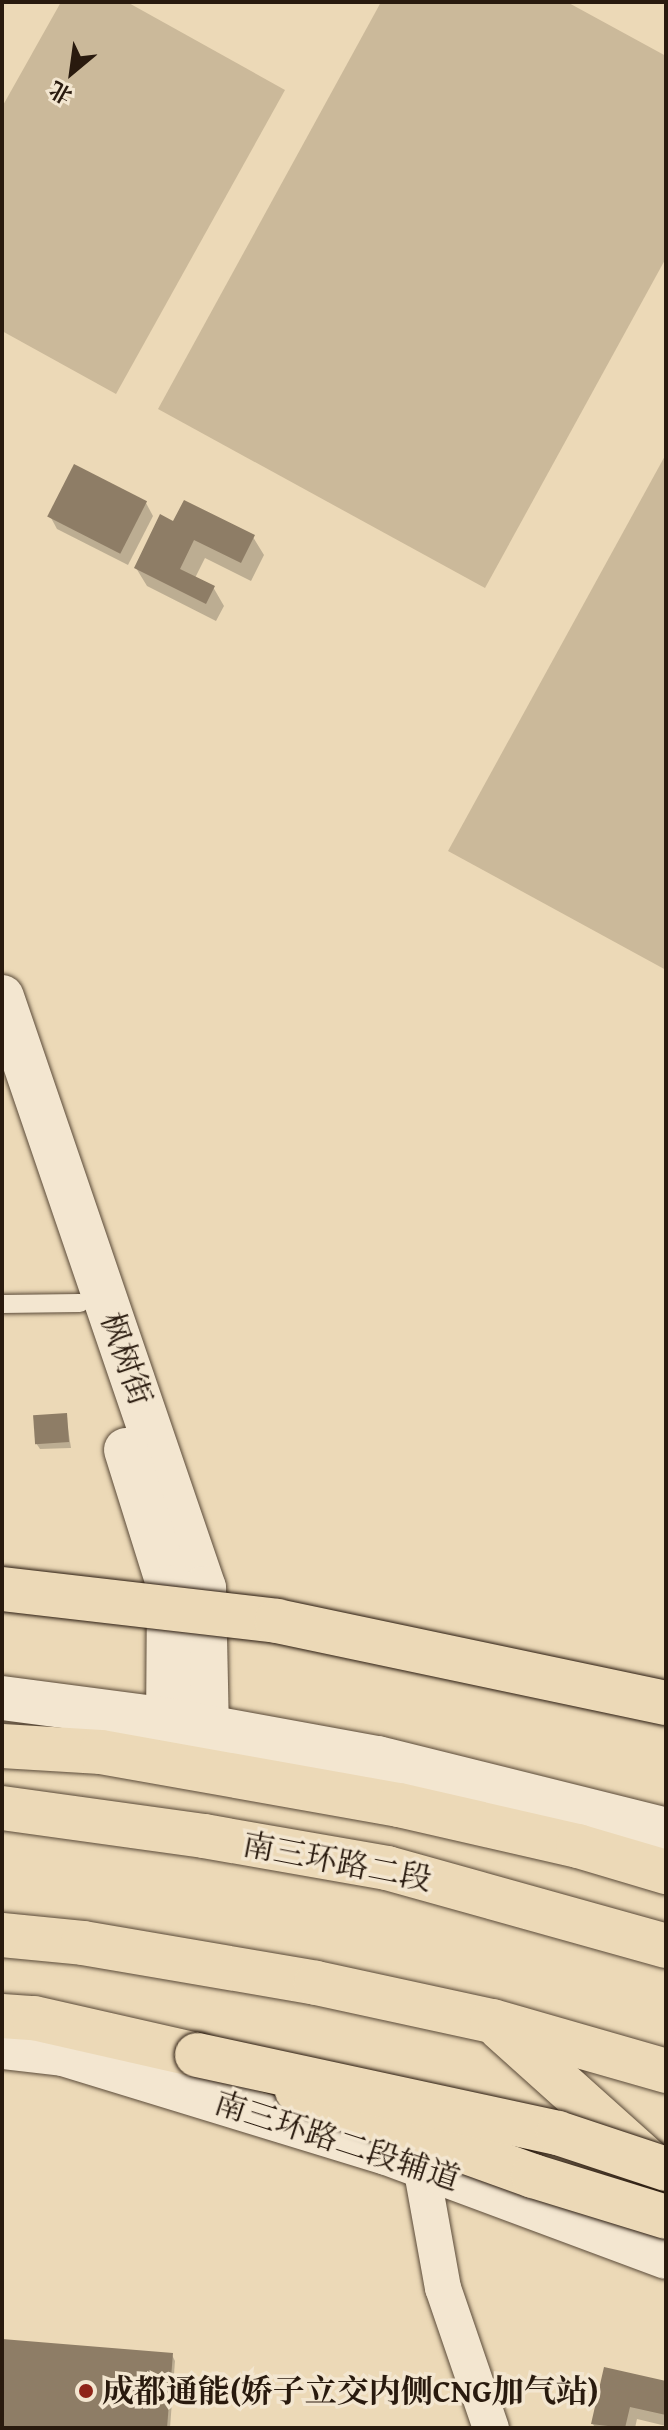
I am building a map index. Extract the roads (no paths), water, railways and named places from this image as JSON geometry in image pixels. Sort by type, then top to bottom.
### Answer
[{"type":"highway","points":[[2,1589],[277,1621],[666,1703]]},
{"type":"highway","points":[[2,1746],[101,1752],[399,1805],[578,1846],[666,1872]]},
{"type":"highway","name":"南三环路二段","points":[[2,1808],[204,1836],[387,1868],[666,1946]]},
{"type":"highway","points":[[2,1935],[83,1943],[316,1983],[492,2021],[666,2071]]},
{"type":"highway","points":[[2,2016],[34,2018],[558,2133],[666,2169]]},
{"type":"highway","points":[[492,2021],[666,2177]]},
{"type":"highway","points":[[197,2055],[533,2176],[666,2217]]},
{"type":"street","name":"枫树街","points":[[2,997],[204,1588],[187,1724]]},
{"type":"street","name":"枫树街","points":[[2,1080],[80,1303],[169,1587],[187,1724]]},
{"type":"street","points":[[2,1698],[187,1724],[378,1758],[666,1830]]},
{"type":"street","name":"南三环路二段辅道","points":[[2,2047],[63,2054],[421,2166],[666,2257]]},
{"type":"street","points":[[63,2054],[458,2130],[666,2204]]},
{"type":"street","points":[[421,2166],[443,2288],[491,2428]]},
{"type":"lane","points":[[2,1304],[80,1303]]},
{"type":"place","name":"成都通能(娇子立交内侧CNG加气站)","points":[[86,2391]]}]
